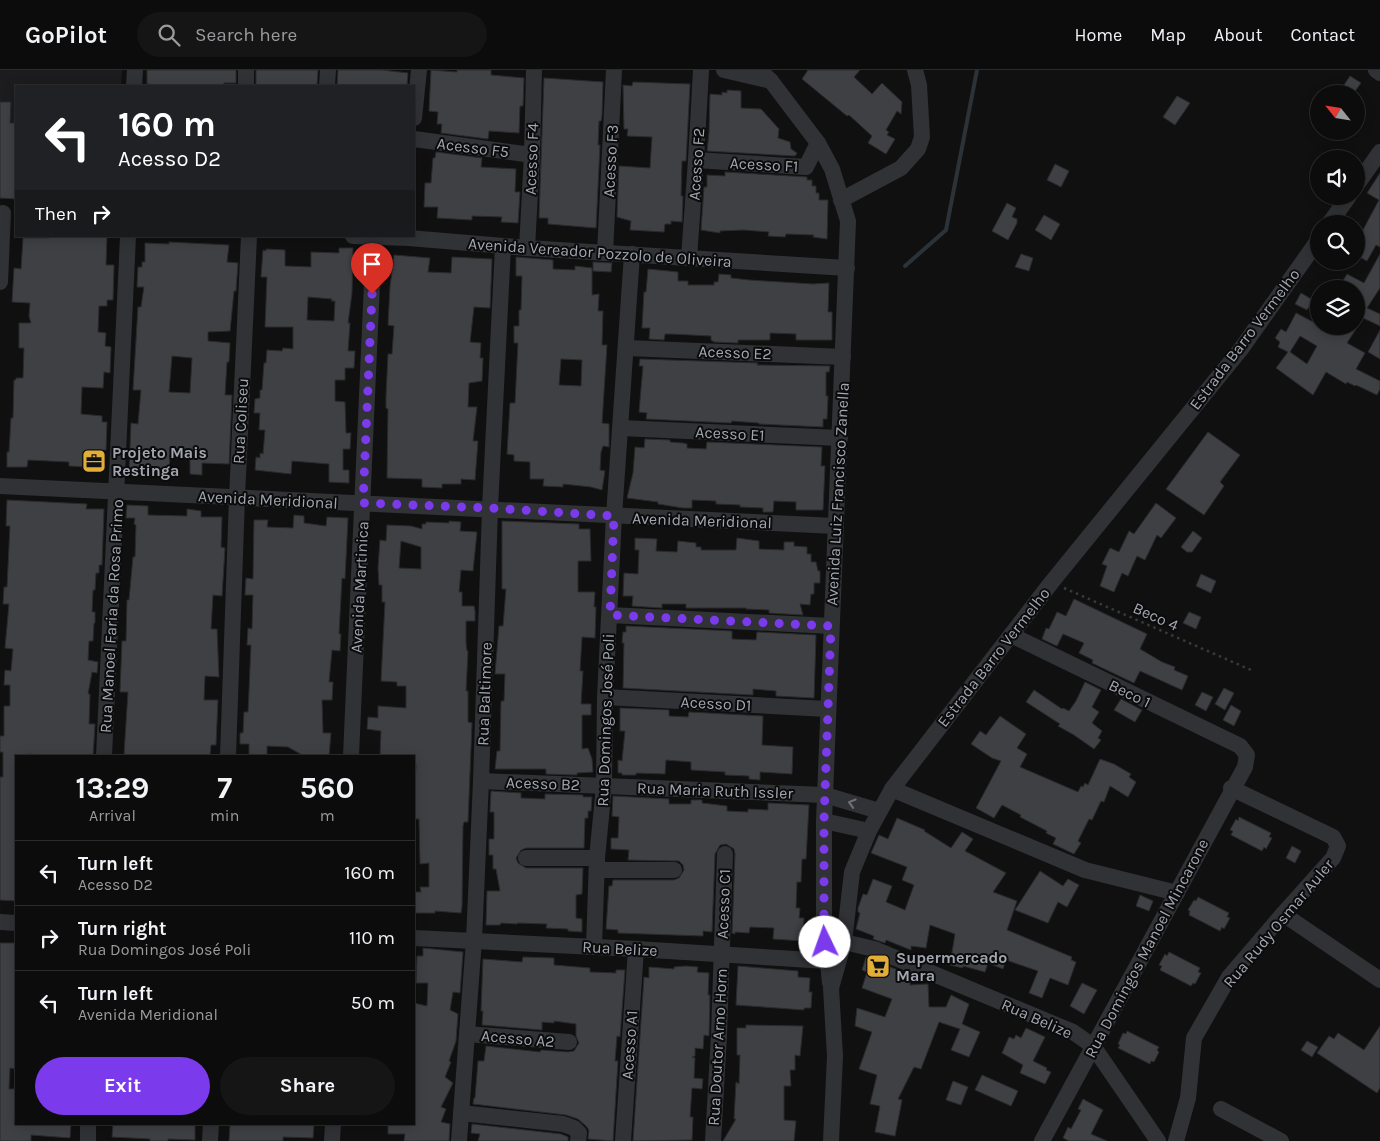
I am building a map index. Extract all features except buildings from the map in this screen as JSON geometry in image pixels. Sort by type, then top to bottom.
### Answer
[{"type":"street","points":[[134,85],[135,70]]},
{"type":"street","points":[[246,70],[246,85]]},
{"type":"street","points":[[327,85],[328,70]]},
{"type":"street","points":[[415,108],[419,70]]},
{"type":"street","name":"Acesso F4","points":[[527,248],[534,70]]},
{"type":"street","name":"Acesso F3","points":[[605,253],[614,70]]},
{"type":"street","name":"Acesso F2","points":[[689,258],[701,70]]},
{"type":"street","name":"Avenida Luiz Francisco Zanella","points":[[724,70],[757,74],[818,144],[832,168],[848,221],[824,821],[824,922],[826,961],[831,988]]},
{"type":"street","points":[[841,200],[900,168],[918,148],[922,137],[919,85],[915,70]]},
{"type":"street","points":[[1376,70],[1380,73]]},
{"type":"street","name":"Acesso F5","points":[[415,139],[532,155]]},
{"type":"street","name":"Acesso F1","points":[[696,160],[806,167],[818,144]]},
{"type":"street","points":[[1365,173],[1380,152]]},
{"type":"street","points":[[0,282],[6,214]]},
{"type":"street","name":"Rua Manoel Faria da Rosa Primo","points":[[104,755],[128,237]]},
{"type":"street","name":"Rua Coliseu","points":[[228,755],[249,237]]},
{"type":"street","name":"Avenida Vereador Pozzolo de Oliveira","points":[[364,237],[409,237],[527,248],[846,268]]},
{"type":"street","name":"Avenida Martinica","points":[[351,755],[374,238]]},
{"type":"street","name":"Rua Baltimore","points":[[458,1141],[474,940],[502,246]]},
{"type":"street","name":"Estrada Barro Vermelho","points":[[831,1141],[835,1056],[831,988],[844,942],[852,872],[879,812],[892,789],[1010,635],[1241,348],[1310,251]]},
{"type":"street","name":"Rua Domingos José Poli","points":[[594,947],[597,864],[604,786],[605,697],[614,516],[632,254]]},
{"type":"street","name":"Acesso E2","points":[[627,348],[843,357]]},
{"type":"street","name":"Acesso E1","points":[[621,428],[840,438]]},
{"type":"street","name":"Avenida Meridional","points":[[0,486],[835,526]]},
{"type":"street","points":[[610,615],[831,626]]},
{"type":"street","name":"Beco 1","points":[[1010,635],[1240,746],[1247,755]]},
{"type":"street","name":"Acesso D1","points":[[605,697],[828,709]]},
{"type":"street","name":"Rua Domingos Manoel Mincarone","points":[[1042,1141],[1245,766],[1247,755]]},
{"type":"street","name":"Acesso B2","points":[[481,781],[604,786]]},
{"type":"street","name":"Rua Maria Ruth Issler","points":[[604,786],[825,795],[879,812]]},
{"type":"street","name":"Rua Rudy Osmar Auler","points":[[1176,1141],[1188,1098],[1194,1038],[1229,977],[1282,914],[1333,858],[1338,846],[1333,837],[1232,788]]},
{"type":"street","points":[[892,789],[1085,870],[1177,893]]},
{"type":"street","points":[[824,821],[870,831]]},
{"type":"street","name":"Acesso C1","points":[[722,954],[725,854]]},
{"type":"street","points":[[526,858],[674,870]]},
{"type":"street","points":[[1282,914],[1380,980]]},
{"type":"street","points":[[0,922],[15,923]]},
{"type":"street","name":"Rua Belize","points":[[415,938],[636,948],[826,961]]},
{"type":"street","name":"Rua Belize","points":[[844,942],[874,949],[1073,1032],[1093,1046],[1158,1141]]},
{"type":"street","name":"Acesso A1","points":[[622,1141],[636,948]]},
{"type":"street","name":"Rua Doutor Arno Horn","points":[[713,1141],[722,954]]},
{"type":"street","name":"Acesso A2","points":[[467,1034],[569,1042]]},
{"type":"street","points":[[1221,1110],[1281,1141]]},
{"type":"street","points":[[461,1113],[564,1124],[574,1128],[579,1137]]},
{"type":"street","points":[[88,1125],[88,1141]]},
{"type":"street","points":[[210,1141],[211,1125]]},
{"type":"street","points":[[332,1141],[333,1125]]},
{"type":"path","name":"Beco 4","points":[[1052,582],[1251,670]]},
{"type":"shaded area","points":[[0,70],[122,70],[121,85],[15,85],[15,198],[0,198]]},
{"type":"waterway","points":[[905,266],[946,230],[977,70]]},
{"type":"place","name":"Projeto Mais Restinga","points":[[94,461]]},
{"type":"place","name":"Supermercado Mara","points":[[878,966]]},
{"type":"route","points":[[372,294],[363,503],[490,508],[614,516],[610,615],[831,626],[824,821],[825,942]]}]
